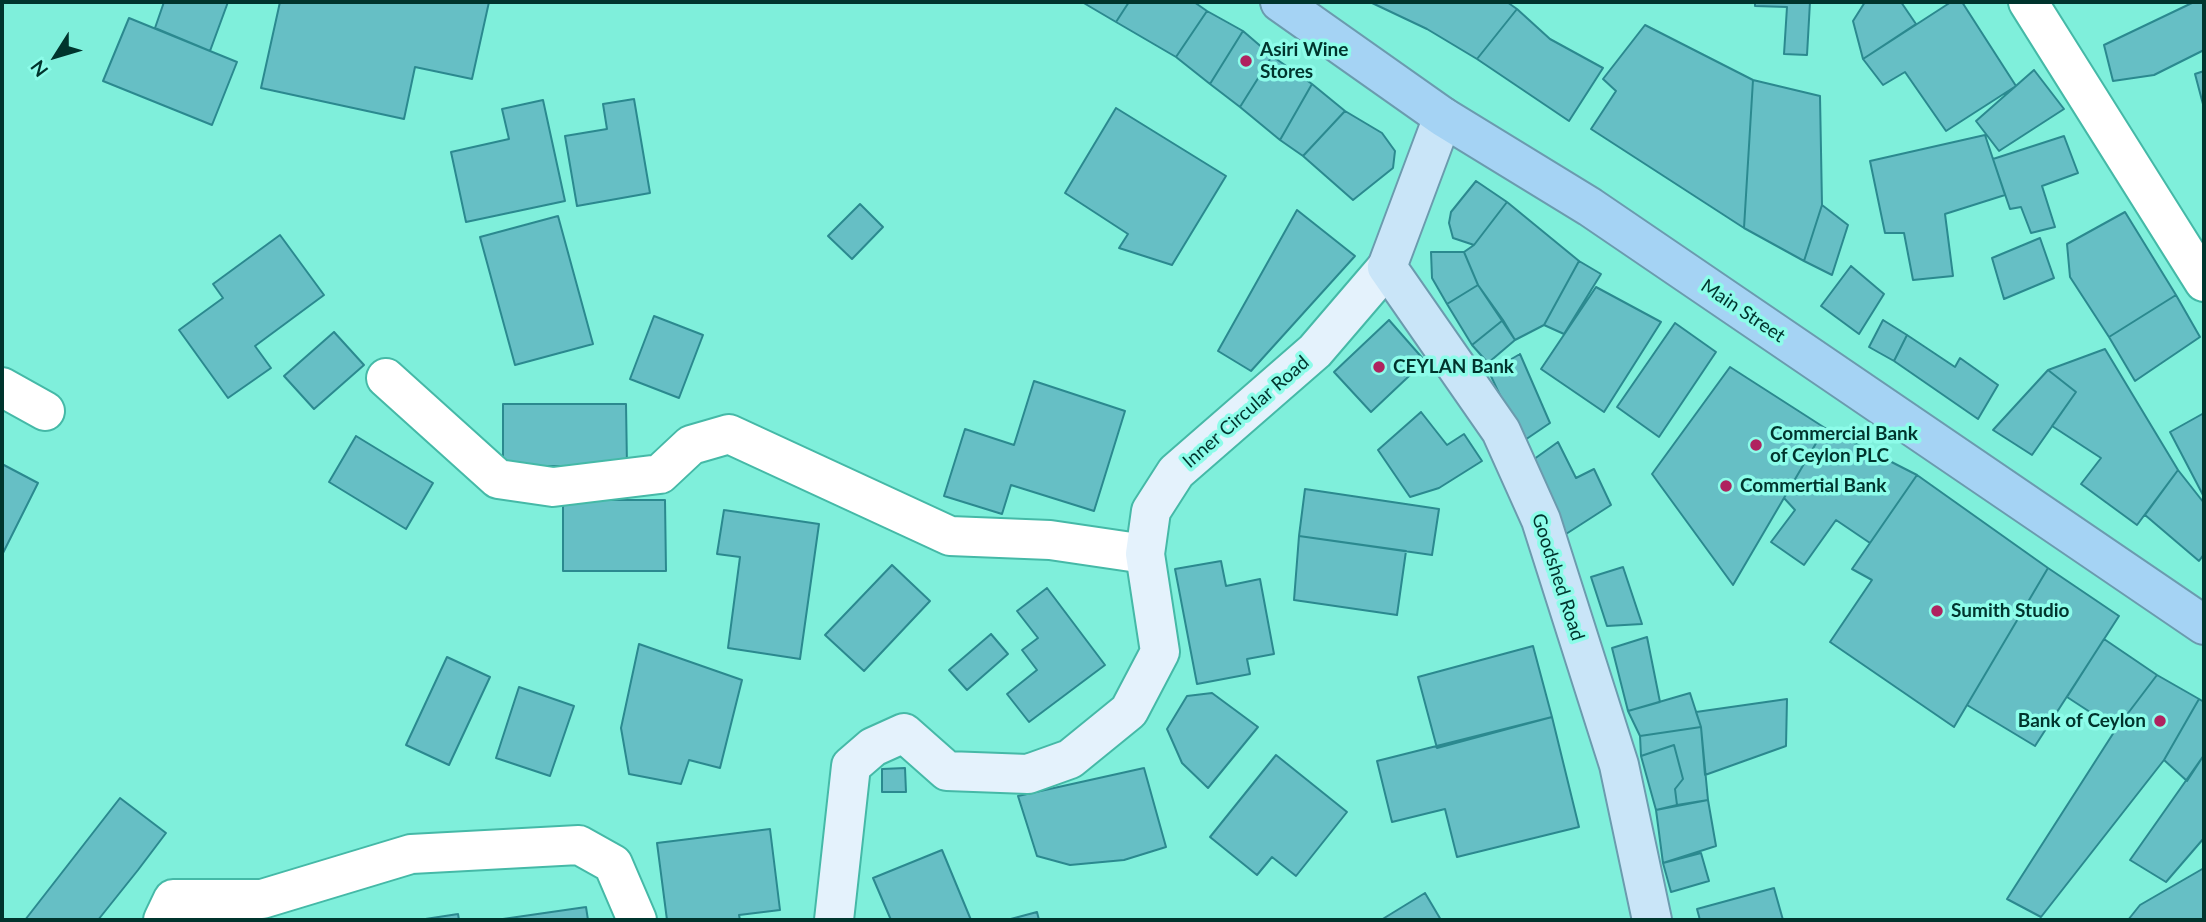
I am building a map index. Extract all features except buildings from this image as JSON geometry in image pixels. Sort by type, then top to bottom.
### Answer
[{"type":"highway","name":"Main Street","points":[[1280,2],[1443,117],[1590,207],[2204,625]]},
{"type":"main road","name":"Inner Circular Road","points":[[1387,267],[1443,117]]},
{"type":"main road","name":"Goodshed Road","points":[[1387,267],[1501,432],[1541,520],[1619,765],[1652,920]]},
{"type":"street","points":[[2028,2],[2204,282]]},
{"type":"street","name":"Inner Circular Road","points":[[829,914],[851,766],[873,747],[904,733],[947,771],[1028,774],[1070,759],[1129,711],[1160,652],[1145,554],[1151,511],[1176,472],[1315,351],[1387,267]]},
{"type":"street","points":[[386,378],[498,479],[553,487],[660,474],[691,445],[729,434],[950,536],[1050,540],[1145,554]]},
{"type":"street","points":[[2,387],[45,411]]},
{"type":"street","points":[[163,920],[173,899],[262,899],[411,854],[579,845],[613,864],[637,920]]},
{"type":"place","name":"Asiri Wine Stores","points":[[1246,61]]},
{"type":"place","name":"CEYLAN Bank","points":[[1379,367]]},
{"type":"place","name":"Commercial Bank of Ceylon PLC","points":[[1756,445]]},
{"type":"place","name":"Commertial Bank","points":[[1726,486]]},
{"type":"place","name":"Sumith Studio","points":[[1937,611]]},
{"type":"place","name":"Bank of Ceylon","points":[[2160,721]]}]
